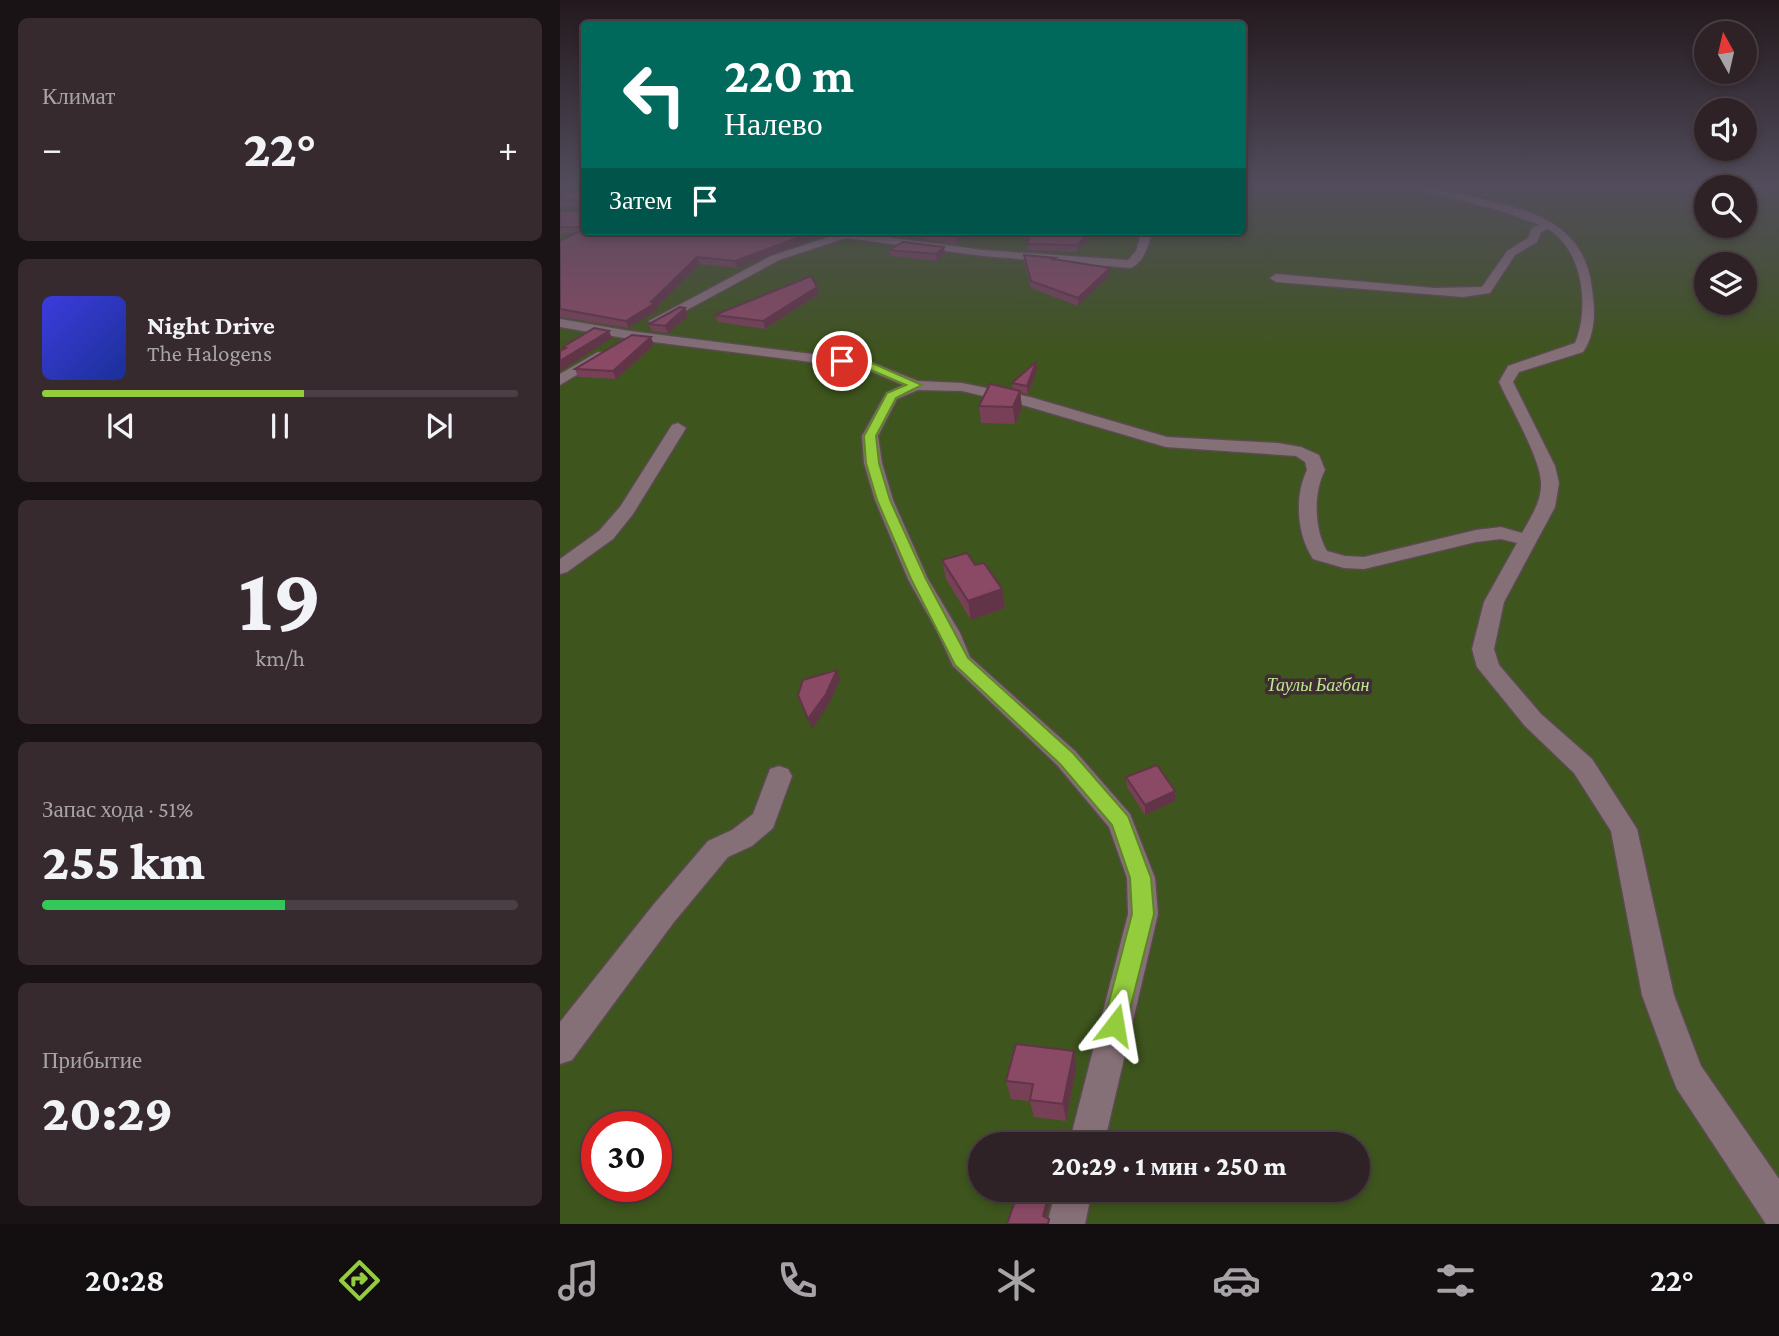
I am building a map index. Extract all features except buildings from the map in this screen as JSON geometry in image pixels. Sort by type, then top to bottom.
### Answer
[{"type":"street","points":[[560,381],[630,335],[751,270],[775,258],[821,243]]},
{"type":"street","points":[[902,243],[983,253],[1132,264],[1144,243]]},
{"type":"street","points":[[1276,278],[1435,292],[1475,292],[1486,290],[1511,253],[1528,243]]},
{"type":"street","points":[[1571,243],[1586,276],[1587,317],[1584,341],[1578,349],[1513,369],[1506,382],[1546,466],[1550,483],[1546,507],[1494,602],[1483,649],[1488,667],[1533,720],[1583,766],[1624,828],[1658,995],[1689,1077],[1779,1211]]},
{"type":"street","points":[[560,323],[630,335],[868,365],[916,385],[962,387],[1016,399],[1166,442],[1278,448],[1301,452],[1313,458],[1316,470],[1310,482],[1308,503],[1312,541],[1320,555],[1344,562],[1364,563],[1476,536],[1501,533],[1528,540]]},
{"type":"street","points":[[916,385],[891,396],[870,436],[873,463],[884,500],[918,579],[961,661],[1066,758],[1121,822],[1141,878],[1143,914],[1089,1132]]},
{"type":"street","points":[[560,568],[606,535],[627,510],[678,428]]},
{"type":"street","points":[[560,1048],[664,913],[718,849],[742,838],[764,820],[779,776]]},
{"type":"street","points":[[1066,1224],[1071,1202]]},
{"type":"green space","name":"Таулы Бағбан","points":[[560,243],[1779,243],[1779,1224],[560,1224]]},
{"type":"route","points":[[842,361],[868,365],[916,385],[891,396],[878,416],[870,436],[873,463],[884,500],[918,579],[961,661],[1066,758],[1121,822],[1141,878],[1143,914],[1115,1025]]}]
